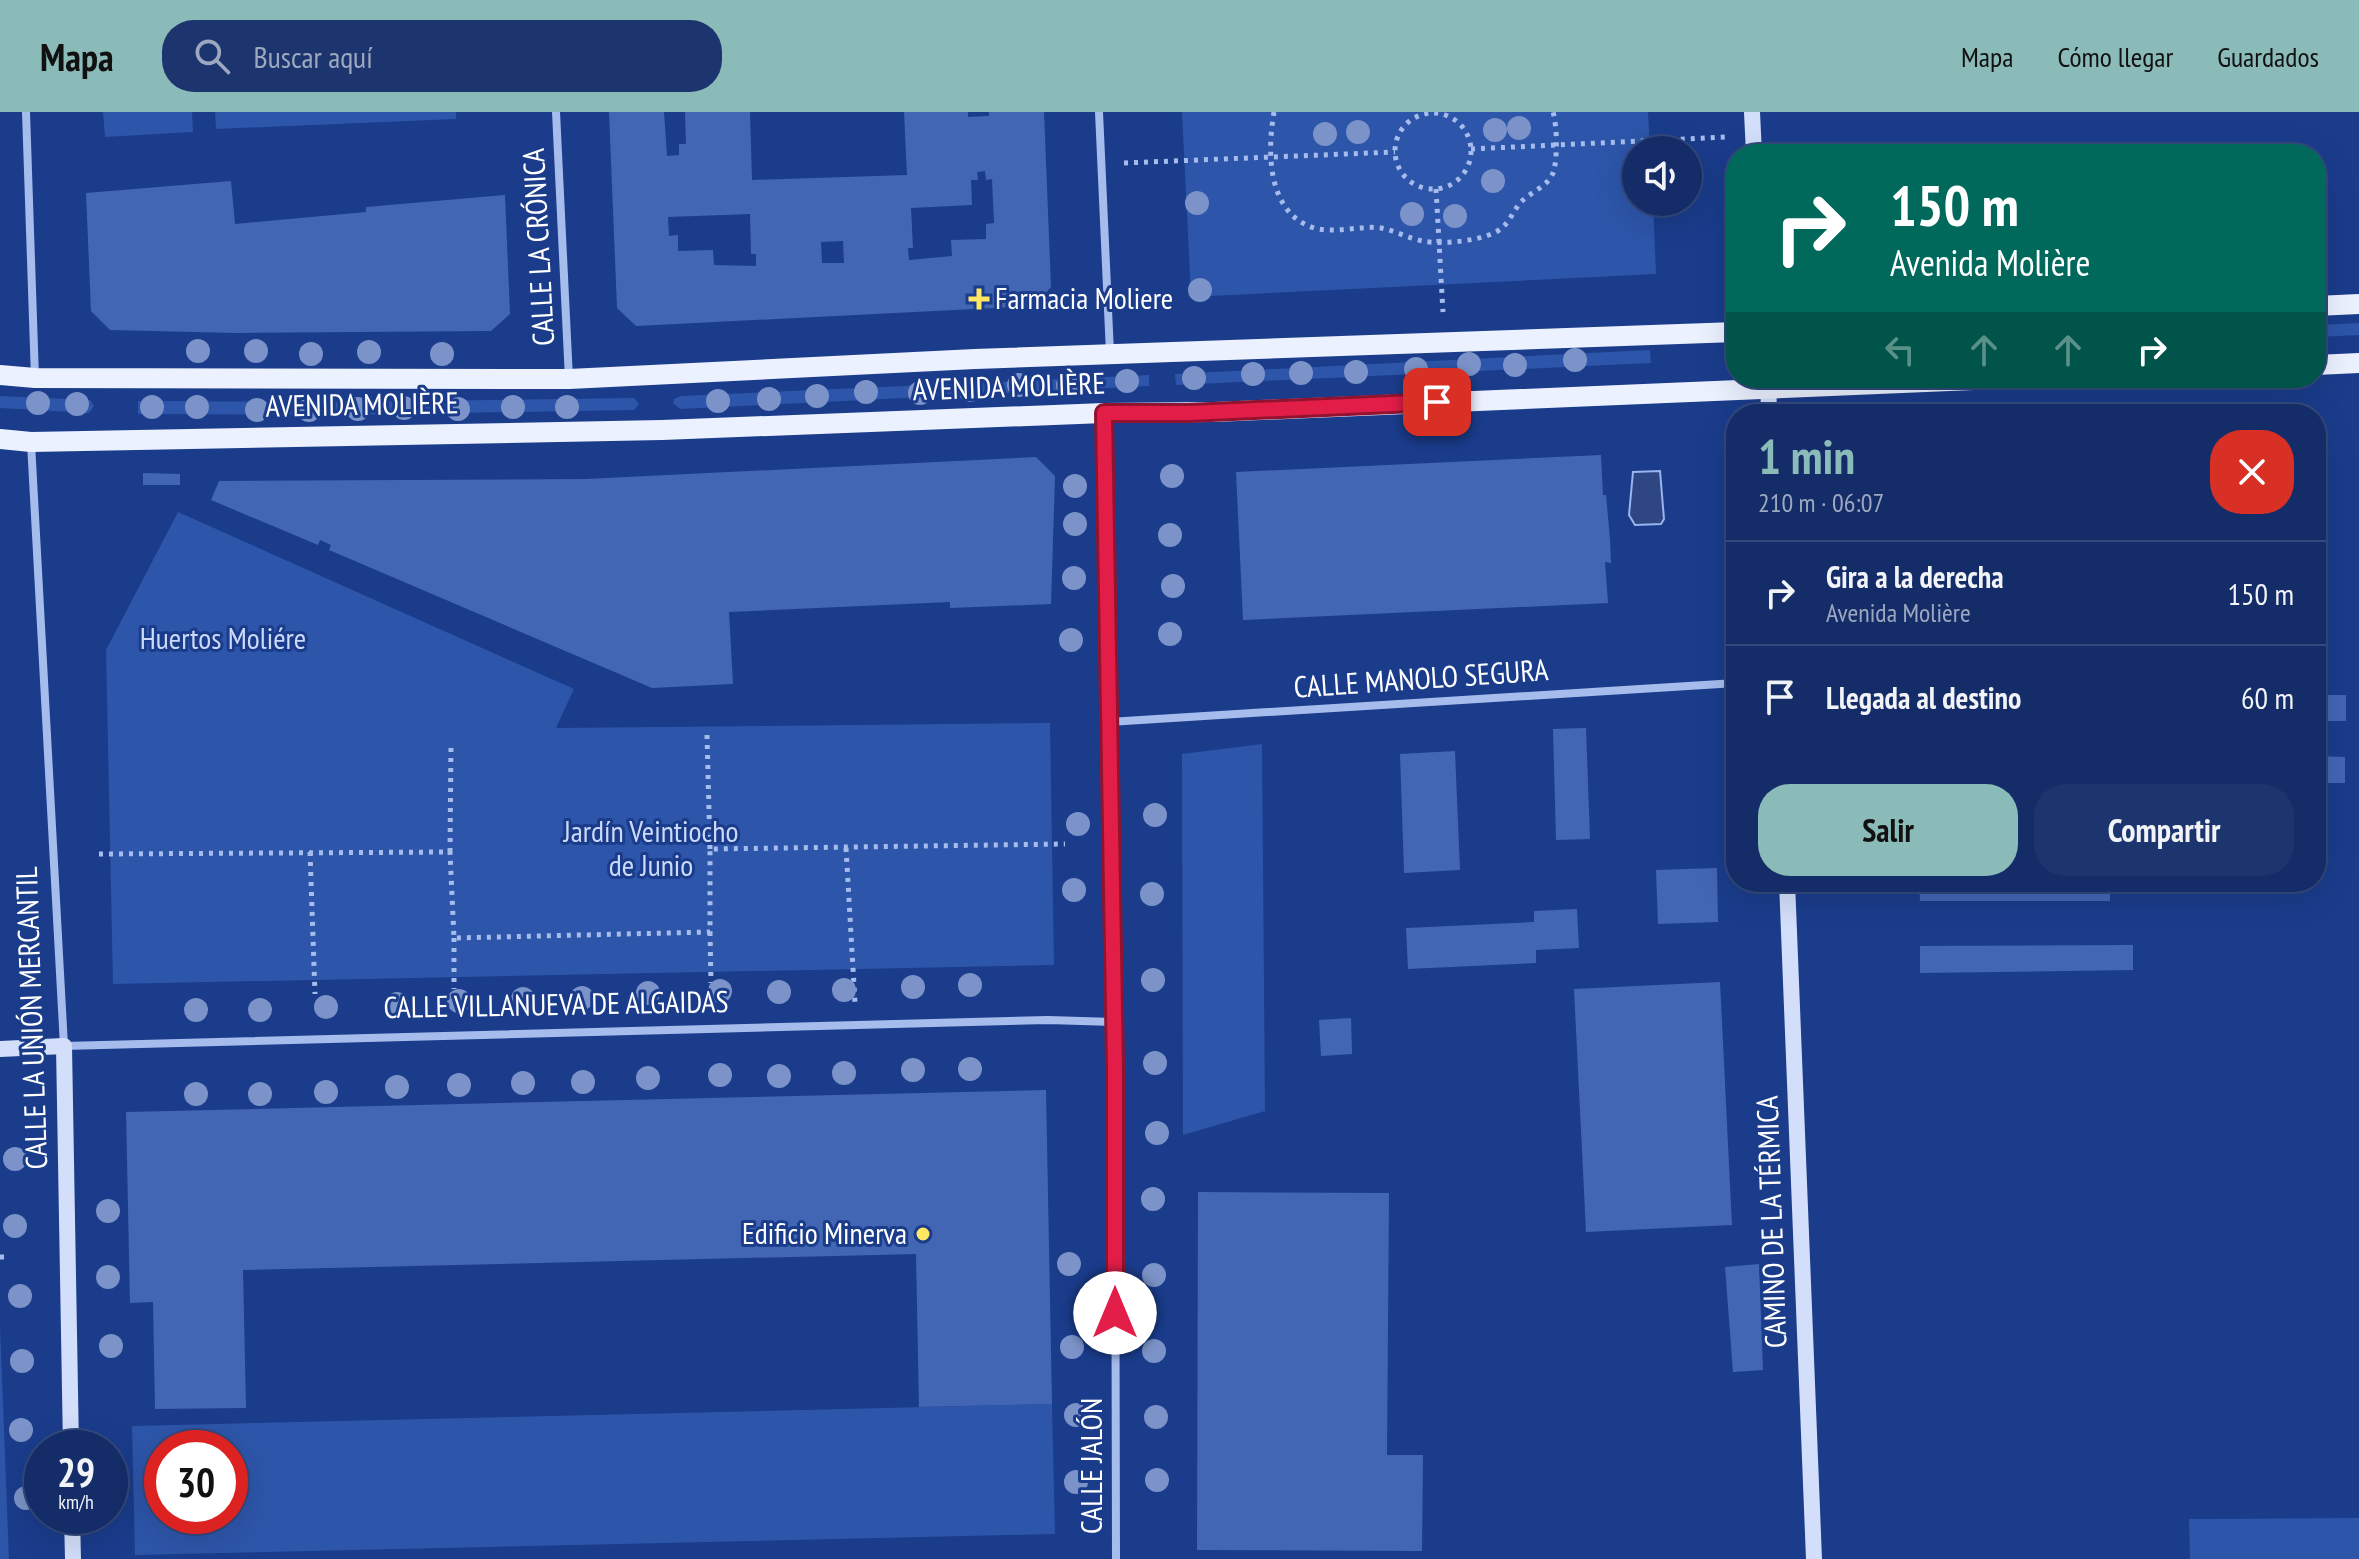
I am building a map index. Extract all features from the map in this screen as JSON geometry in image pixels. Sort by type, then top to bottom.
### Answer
[{"type":"main road","points":[[1752,112],[1753,144]]},
{"type":"main road","points":[[2326,306],[2359,304]]},
{"type":"main road","name":"AVENIDA MOLIÈRE","points":[[0,375],[35,378],[569,379],[1110,354],[1726,332]]},
{"type":"main road","points":[[2326,365],[2359,363]]},
{"type":"main road","name":"AVENIDA MOLIÈRE","points":[[0,439],[31,442],[662,430],[1104,413],[1215,412],[1726,385]]},
{"type":"main road","name":"CAMINO DE LA TÉRMICA","points":[[1787,892],[1814,1559]]},
{"type":"main road","name":"CALLE VILLANUEVA DE ALGAIDAS","points":[[0,1049],[64,1046]]},
{"type":"main road","name":"CALLE LA UNIÓN MERCANTIL","points":[[64,1046],[71,1430]]},
{"type":"main road","points":[[72,1534],[73,1559]]},
{"type":"street","points":[[26,112],[35,378]]},
{"type":"street","name":"CALLE LA CRÓNICA","points":[[556,112],[569,379]]},
{"type":"street","points":[[1099,112],[1110,354]]},
{"type":"street","name":"CALLE JALÓN","points":[[1104,413],[1114,1022],[1116,1559]]},
{"type":"street","name":"CALLE LA UNIÓN MERCANTIL","points":[[31,442],[64,1046]]},
{"type":"street","name":"CALLE MANOLO SEGURA","points":[[1109,722],[1726,684]]},
{"type":"street","name":"CALLE VILLANUEVA DE ALGAIDAS","points":[[64,1046],[1048,1020],[1114,1022]]},
{"type":"path","points":[[1274,112],[1270,135],[1276,187],[1282,207],[1297,219],[1316,229],[1380,228],[1438,243],[1491,236],[1505,226],[1521,202],[1541,188],[1553,174],[1556,145],[1553,112]]},
{"type":"path","points":[[1435,112],[1460,124],[1468,135],[1471,149],[1469,163],[1462,176],[1450,185],[1436,189],[1421,187],[1407,179],[1399,167],[1395,152],[1396,139],[1411,120],[1435,112]]},
{"type":"path","points":[[1471,149],[1753,135]]},
{"type":"path","points":[[1101,164],[1395,152]]},
{"type":"path","points":[[1436,189],[1446,343]]},
{"type":"path","points":[[707,735],[711,983]]},
{"type":"path","points":[[451,744],[454,989]]},
{"type":"path","points":[[710,849],[1065,844]]},
{"type":"path","points":[[846,848],[856,1025]]},
{"type":"path","points":[[310,852],[315,994]]},
{"type":"path","points":[[99,854],[450,852]]},
{"type":"path","points":[[454,938],[710,932]]},
{"type":"green space","points":[[103,112],[192,112],[193,132],[105,137]]},
{"type":"green space","points":[[215,112],[456,112],[456,119],[216,129]]},
{"type":"green space","points":[[1182,112],[1648,112],[1649,136],[1622,136],[1622,216],[1654,216],[1656,274],[1191,297]]},
{"type":"green space","points":[[2359,323],[2359,335],[2326,337],[2326,325]]},
{"type":"green space","points":[[1650,350],[1651,363],[1176,385],[1175,374]]},
{"type":"green space","points":[[1149,375],[1149,386],[680,409],[673,403],[681,396]]},
{"type":"green space","points":[[0,396],[90,400],[94,406],[89,413],[0,408]]},
{"type":"green space","points":[[634,398],[639,404],[634,410],[342,415],[138,414],[138,401]]},
{"type":"green space","name":"Jardín Veintiocho de Junio","points":[[178,512],[574,689],[556,728],[1050,723],[1054,965],[113,984],[106,650]]},
{"type":"green space","points":[[1262,744],[1265,1111],[1183,1135],[1182,754]]},
{"type":"green space","points":[[0,1326],[9,1559],[0,1559]]},
{"type":"green space","points":[[1052,1404],[1055,1534],[135,1555],[132,1426]]},
{"type":"green space","points":[[2359,1518],[2359,1559],[2190,1559],[2189,1519]]},
{"type":"shaded area","points":[[1660,471],[1664,519],[1661,524],[1635,525],[1629,515],[1633,472]]},
{"type":"building","points":[[609,112],[664,112],[667,156],[679,155],[679,144],[686,144],[685,112],[750,112],[752,180],[907,175],[904,112],[968,112],[968,117],[989,116],[989,112],[1044,112],[1051,287],[1034,306],[636,326],[617,308]],"holes":[[[985,171],[986,180],[992,179],[994,223],[986,224],[986,239],[951,240],[952,256],[909,260],[908,248],[913,248],[911,208],[972,205],[971,180],[978,180],[977,172]],[[750,214],[751,254],[756,254],[756,266],[714,265],[713,250],[678,251],[678,235],[669,236],[668,217]],[[843,241],[844,263],[822,263],[821,242]]]},
{"type":"building","points":[[231,181],[235,224],[366,212],[366,207],[505,195],[510,314],[491,331],[236,333],[110,330],[91,311],[86,193]]},
{"type":"building","points":[[1601,455],[1610,539],[1611,563],[1605,562],[1608,603],[1243,620],[1236,472]]},
{"type":"building","points":[[1036,457],[1055,476],[1051,604],[950,608],[950,602],[729,612],[733,684],[652,688],[329,550],[331,545],[320,540],[318,545],[211,500],[219,481],[586,479]]},
{"type":"building","points":[[143,473],[180,474],[180,485],[143,485]]},
{"type":"building","points":[[2326,695],[2346,695],[2346,721],[2326,721]]},
{"type":"building","points":[[1586,728],[1590,839],[1556,840],[1553,729]]},
{"type":"building","points":[[1455,751],[1460,870],[1404,873],[1400,754]]},
{"type":"building","points":[[2326,756],[2345,757],[2345,783],[2326,783]]},
{"type":"building","points":[[1717,868],[1718,922],[1658,924],[1656,870]]},
{"type":"building","points":[[1920,892],[2110,892],[2110,901],[1920,901]]},
{"type":"building","points":[[1577,909],[1579,948],[1536,950],[1536,963],[1408,969],[1406,928],[1534,922],[1534,911]]},
{"type":"building","points":[[2133,945],[2133,970],[1920,973],[1920,946]]},
{"type":"building","points":[[1720,982],[1732,1225],[1586,1232],[1574,989]]},
{"type":"building","points":[[1351,1018],[1352,1054],[1321,1056],[1319,1020]]},
{"type":"building","points":[[1046,1090],[1052,1404],[919,1407],[916,1254],[243,1270],[246,1408],[155,1409],[153,1302],[130,1303],[126,1112]]},
{"type":"building","points":[[1198,1192],[1389,1193],[1387,1455],[1423,1455],[1422,1551],[1197,1550]]},
{"type":"building","points":[[1759,1264],[1763,1370],[1733,1372],[1725,1267]]},
{"type":"place","name":"Farmacia Moliere","points":[[979,299]]},
{"type":"place","name":"Edificio Minerva","points":[[923,1234]]},
{"type":"route","points":[[1115,1313],[1115,1068],[1104,413],[1164,414],[1437,402]]},
{"type":"park label","name":"Huertos Moliére","points":[[223,639]]}]
